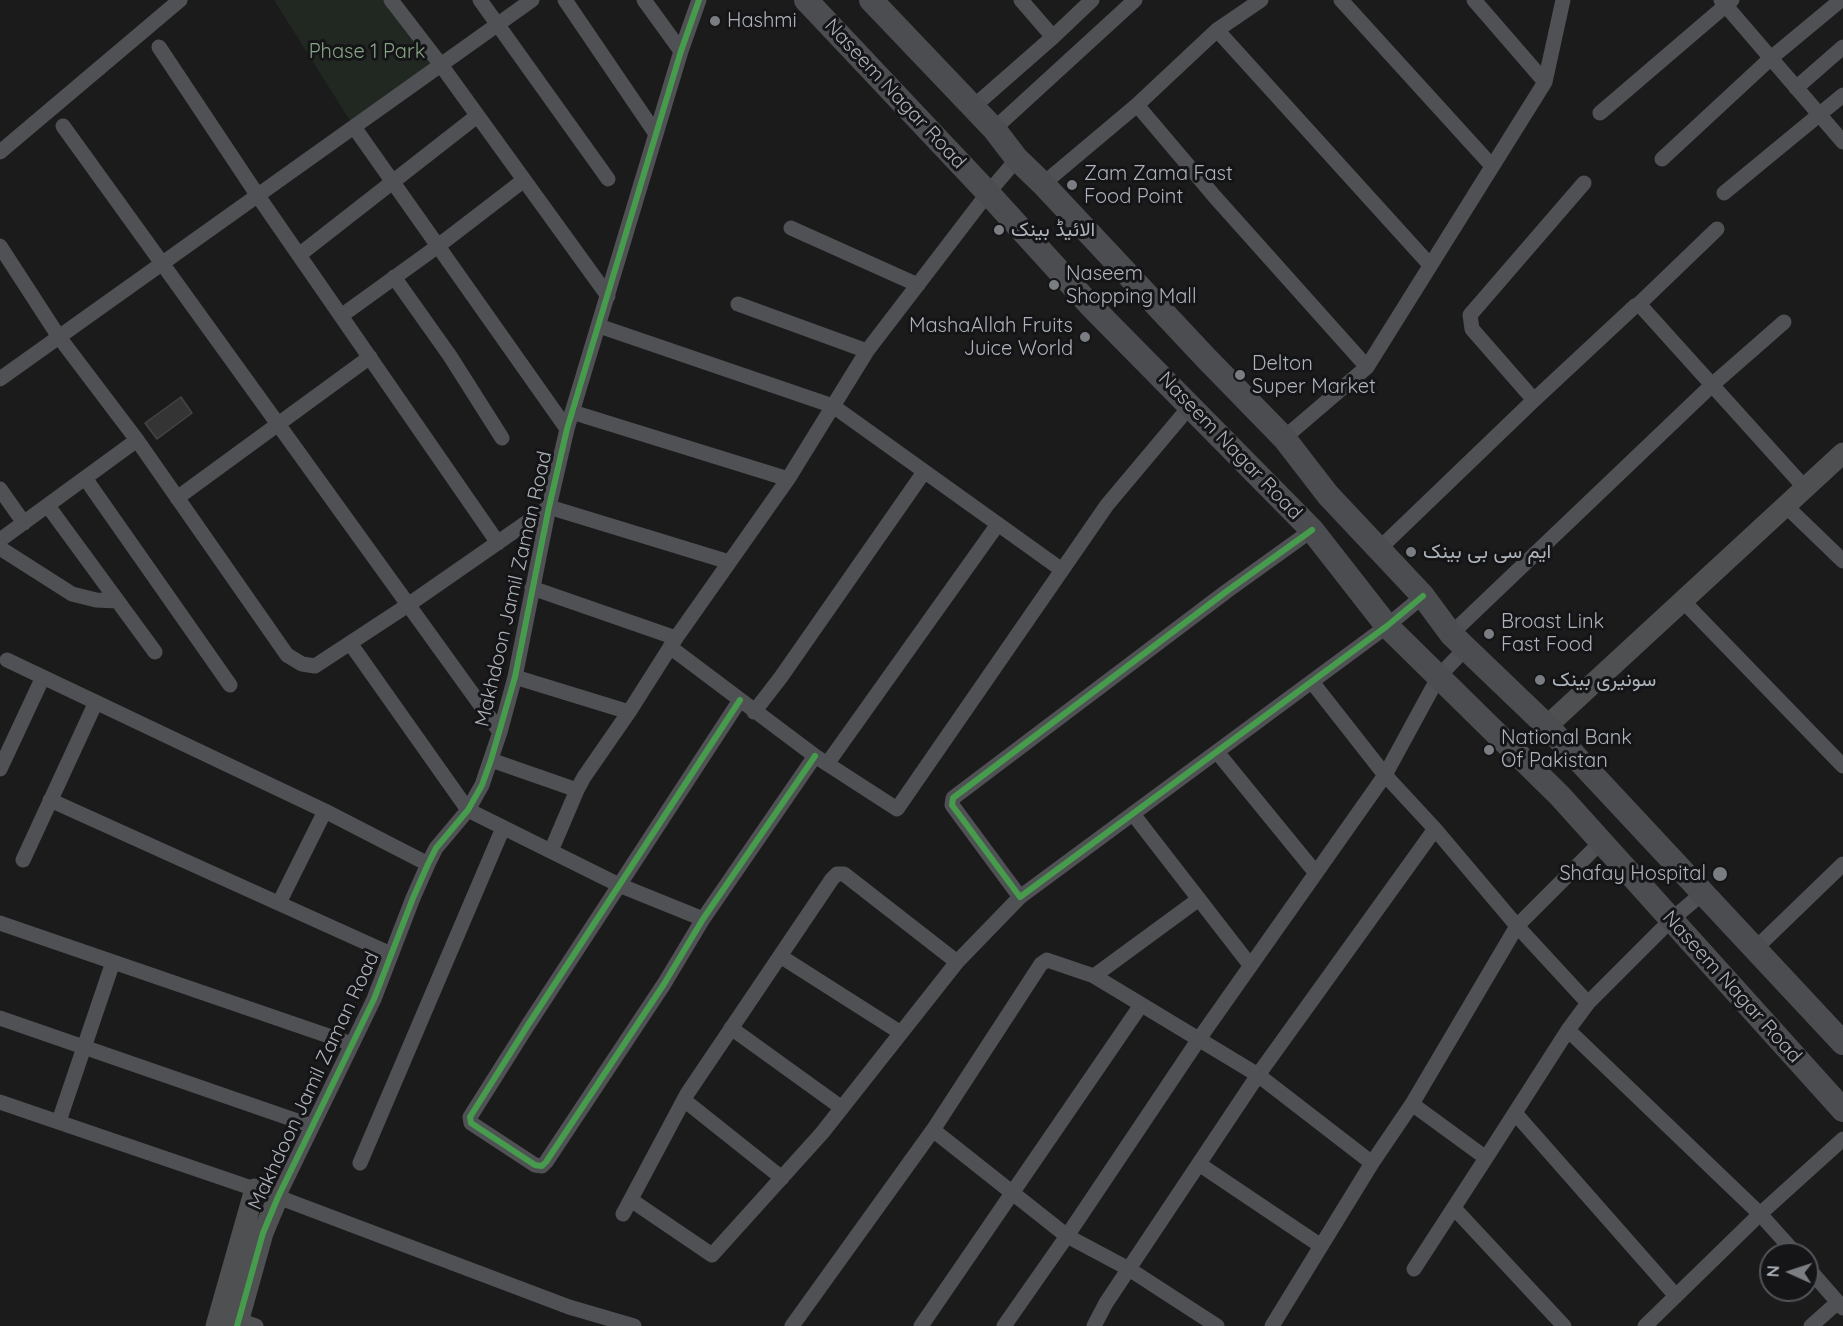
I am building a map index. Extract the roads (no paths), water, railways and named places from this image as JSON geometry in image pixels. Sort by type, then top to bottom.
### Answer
[{"type":"main road","name":"Naseem Nagar Road","points":[[806,0],[1090,305],[1312,530],[1387,626],[1560,796],[1671,920],[1838,1094]]},
{"type":"main road","name":"Naseem Nagar Road","points":[[871,0],[994,129],[1017,159],[1284,438],[1328,495],[1422,596],[1458,641],[1547,726],[1843,1042]]},
{"type":"street","points":[[0,152],[180,0]]},
{"type":"street","points":[[391,0],[441,65],[608,296]]},
{"type":"street","points":[[480,0],[608,179]]},
{"type":"street","points":[[0,379],[532,0]]},
{"type":"street","points":[[565,0],[656,134]]},
{"type":"street","points":[[644,0],[681,51]]},
{"type":"street","name":"Makhdoon Jamil Zaman Road","points":[[244,1324],[263,1233],[278,1197],[374,999],[428,864],[436,848],[468,810],[482,785],[491,759],[515,677],[567,429],[681,51],[699,0]]},
{"type":"street","points":[[1021,0],[1053,37]]},
{"type":"street","points":[[972,108],[1092,0]]},
{"type":"street","points":[[994,129],[1135,0]]},
{"type":"street","points":[[1043,184],[1137,105],[1217,30],[1261,0]]},
{"type":"street","points":[[1341,0],[1492,166]]},
{"type":"street","points":[[1474,0],[1545,82]]},
{"type":"street","points":[[1284,438],[1367,367],[1545,82],[1563,0]]},
{"type":"street","points":[[1662,159],[1771,58],[1841,0]]},
{"type":"street","points":[[1600,113],[1726,2],[1843,142]]},
{"type":"street","points":[[1217,30],[1430,265]]},
{"type":"street","points":[[159,47],[258,196],[498,543]]},
{"type":"street","points":[[1796,88],[1843,47]]},
{"type":"street","points":[[1724,193],[1843,94]]},
{"type":"street","points":[[1137,105],[1215,197],[1367,367]]},
{"type":"street","points":[[299,255],[477,116]]},
{"type":"street","points":[[63,126],[500,732]]},
{"type":"street","points":[[354,127],[567,429]]},
{"type":"street","points":[[551,851],[577,790],[673,642],[788,479],[867,351],[988,193],[1017,159]]},
{"type":"street","points":[[341,316],[524,180]]},
{"type":"street","points":[[1534,400],[1472,329],[1470,315],[1584,183]]},
{"type":"street","points":[[791,228],[918,285]]},
{"type":"street","points":[[1380,549],[1534,400],[1717,229]]},
{"type":"street","points":[[0,246],[59,337],[137,440],[287,655],[302,664],[315,666],[408,605],[549,507],[729,562]]},
{"type":"street","points":[[394,277],[450,356],[502,438]]},
{"type":"street","points":[[738,304],[867,351]]},
{"type":"street","points":[[1639,304],[1805,488]]},
{"type":"street","points":[[1004,1326],[1250,965],[1385,775],[1458,641],[1713,384],[1784,322]]},
{"type":"street","points":[[599,326],[833,406],[1062,570]]},
{"type":"street","points":[[177,498],[370,357]]},
{"type":"street","points":[[532,588],[673,642],[754,712],[821,760],[897,809],[1107,506],[1191,405]]},
{"type":"street","points":[[573,412],[788,479]]},
{"type":"street","points":[[0,540],[137,440]]},
{"type":"street","points":[[1547,726],[1843,453]]},
{"type":"street","points":[[754,712],[781,677],[924,472]]},
{"type":"street","points":[[85,478],[230,686]]},
{"type":"street","points":[[0,489],[24,523]]},
{"type":"street","points":[[48,506],[154,652]]},
{"type":"street","points":[[1786,506],[1843,561]]},
{"type":"street","points":[[740,700],[534,1015],[470,1118],[471,1123],[535,1165],[542,1166],[546,1162],[664,984],[703,919],[998,524]]},
{"type":"street","points":[[1020,897],[952,805],[953,798],[1227,591],[1312,530]]},
{"type":"street","points":[[0,549],[72,594],[96,600],[117,601]]},
{"type":"street","points":[[631,1200],[712,1255],[822,1133],[957,962],[1020,897],[1387,626],[1422,596]]},
{"type":"street","points":[[1683,601],[1843,766]]},
{"type":"street","points":[[350,643],[468,810],[620,885],[703,919]]},
{"type":"street","points":[[7,660],[325,811],[428,864]]},
{"type":"street","points":[[0,769],[43,677]]},
{"type":"street","points":[[515,677],[629,712]]},
{"type":"street","points":[[1312,681],[1385,775],[1436,829],[1517,926],[1588,1003]]},
{"type":"street","points":[[23,860],[96,702]]},
{"type":"street","points":[[1217,752],[1315,872]]},
{"type":"street","points":[[491,759],[577,790]]},
{"type":"street","points":[[51,800],[391,954]]},
{"type":"street","points":[[279,903],[325,811]]},
{"type":"street","points":[[1132,814],[1250,965]]},
{"type":"street","points":[[360,1163],[503,828]]},
{"type":"street","points":[[1094,1326],[1106,1303],[1258,1075],[1436,829]]},
{"type":"street","points":[[1272,1326],[1372,1163],[1412,1104],[1517,926],[1601,842]]},
{"type":"street","points":[[1756,948],[1843,864]]},
{"type":"street","points":[[623,1214],[684,1100],[837,874],[844,874],[957,962]]},
{"type":"street","points":[[1414,1269],[1568,1030],[1588,1003],[1671,920],[1704,892]]},
{"type":"street","points":[[1094,976],[1199,899]]},
{"type":"street","points":[[0,923],[352,1044]]},
{"type":"street","points":[[780,956],[901,1034]]},
{"type":"street","points":[[792,1326],[933,1130],[1041,964],[1047,960],[1094,976],[1258,1075],[1372,1163]]},
{"type":"street","points":[[59,1121],[113,962]]},
{"type":"street","points":[[921,1326],[1141,1005]]},
{"type":"street","points":[[0,1018],[312,1126]]},
{"type":"street","points":[[731,1028],[842,1108]]},
{"type":"street","points":[[1568,1030],[1760,1214],[1785,1242]]},
{"type":"street","points":[[684,1100],[782,1178]]},
{"type":"street","points":[[0,1102],[278,1197],[569,1307],[634,1326]]},
{"type":"street","points":[[1412,1104],[1486,1158]]},
{"type":"street","points":[[1515,1113],[1676,1296]]},
{"type":"street","points":[[933,1130],[1067,1236],[1129,1269],[1217,1326]]},
{"type":"street","points":[[1645,1326],[1760,1214],[1843,1139]]},
{"type":"street","points":[[1199,1164],[1321,1246]]},
{"type":"street","name":"Makhdoon Jamil Zaman Road","points":[[216,1326],[255,1189]]},
{"type":"street","points":[[1454,1208],[1564,1326]]},
{"type":"street","points":[[1811,1326],[1840,1305],[1819,1281]]},
{"type":"place","name":"Hashmi","points":[[715,21]]},
{"type":"place","name":"Zam Zama Fast Food Point","points":[[1072,185]]},
{"type":"place","name":"الائیڈ بینک","points":[[999,230]]},
{"type":"place","name":"Naseem Shopping Mall","points":[[1054,285]]},
{"type":"place","name":"MashaAllah Fruits Juice World","points":[[1085,337]]},
{"type":"place","name":"Delton Super Market","points":[[1240,375]]},
{"type":"place","name":"ایم سی بی بینک","points":[[1411,552]]},
{"type":"place","name":"Broast Link Fast Food","points":[[1489,634]]},
{"type":"place","name":"سونیری بینک","points":[[1540,680]]},
{"type":"place","name":"National Bank Of Pakistan","points":[[1489,750]]},
{"type":"place","name":"Shafay Hospital","points":[[1720,874]]},
{"type":"park label","name":"Phase 1 Park","points":[[367,52]]}]
